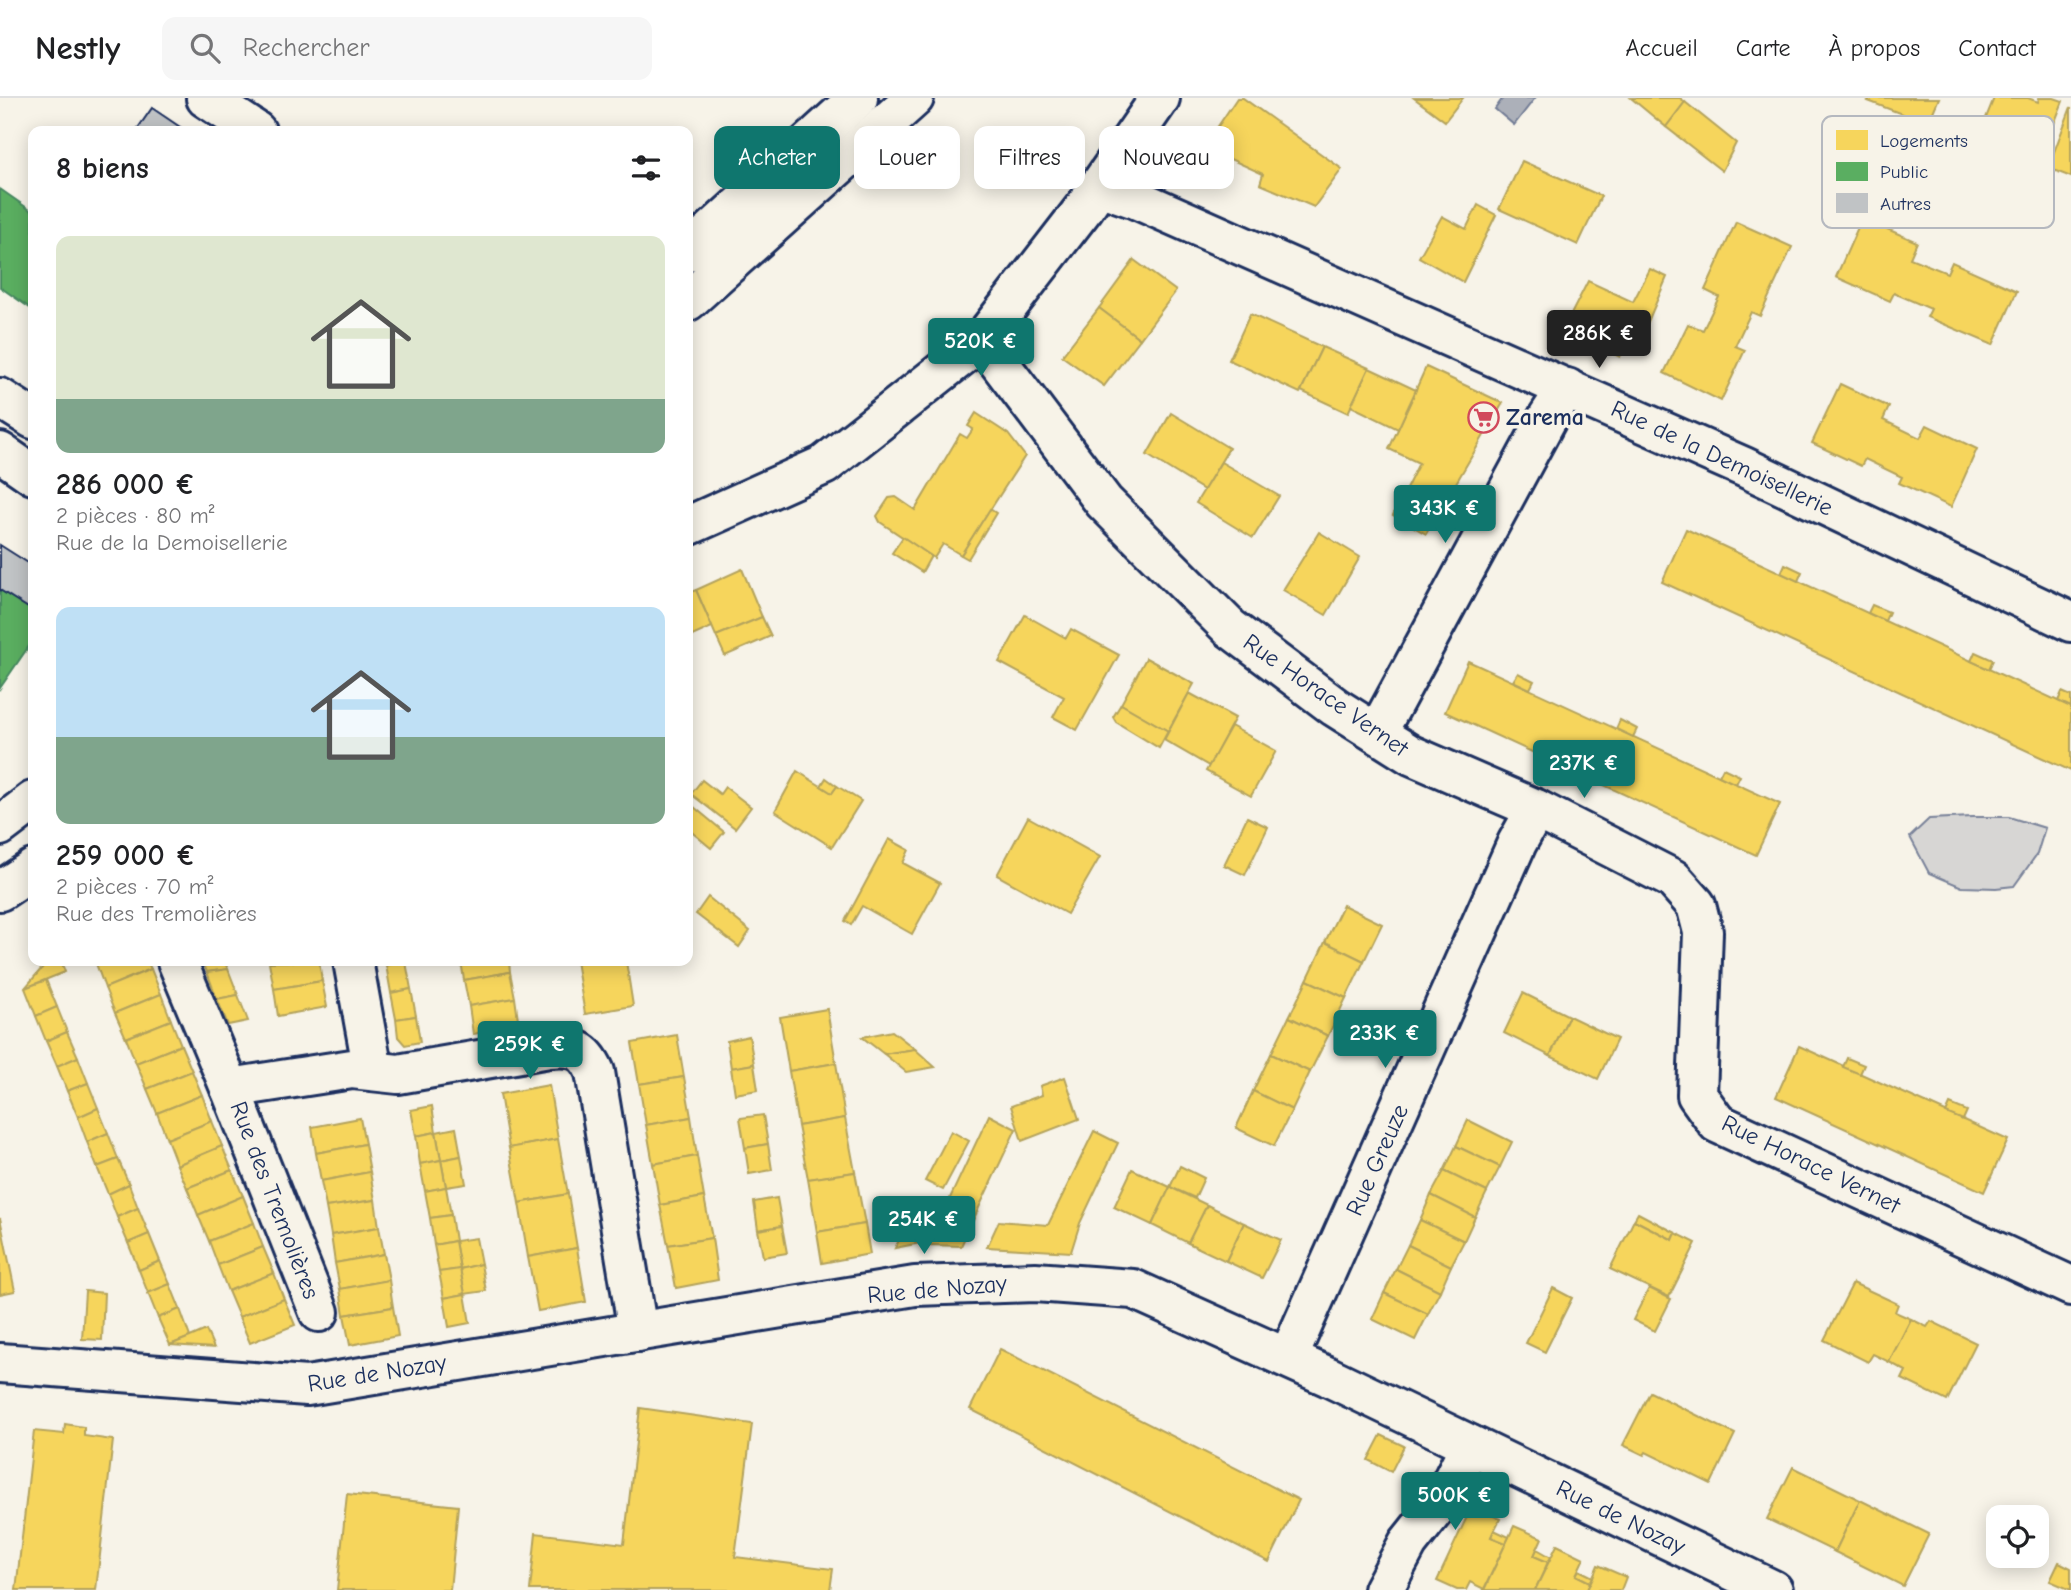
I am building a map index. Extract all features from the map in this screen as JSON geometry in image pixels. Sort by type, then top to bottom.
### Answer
[{"type":"street","points":[[206,98],[248,126]]},
{"type":"street","points":[[693,247],[858,98]]},
{"type":"street","points":[[693,297],[915,98]]},
{"type":"street","points":[[1141,126],[1160,98]]},
{"type":"street","points":[[693,524],[824,465],[982,340],[1099,186]]},
{"type":"street","name":"Rue de la Demoisellerie","points":[[1108,189],[1136,199],[1744,467],[2071,622]]},
{"type":"street","name":"Rue Horace Vernet","points":[[982,340],[1104,502],[1220,619],[1335,707],[1410,755],[1536,809],[1674,879],[1696,905],[1703,932],[1697,1095],[1717,1123],[2071,1286]]},
{"type":"street","points":[[1377,733],[1548,417],[1567,388]]},
{"type":"street","points":[[0,398],[28,416]]},
{"type":"street","points":[[0,452],[28,472]]},
{"type":"street","points":[[0,826],[28,805]]},
{"type":"street","name":"Rue Greuze","points":[[1288,1358],[1517,843],[1536,809]]},
{"type":"street","points":[[0,891],[28,872]]},
{"type":"street","name":"Rue des Tremolières","points":[[179,966],[318,1312]]},
{"type":"street","points":[[354,966],[373,1071]]},
{"type":"street","name":"Rue des Tremolières","points":[[230,1088],[352,1069],[398,1074],[550,1048],[571,1048],[581,1052],[590,1061],[595,1072],[638,1332]]},
{"type":"street","name":"Rue de Nozay","points":[[0,1363],[307,1386],[915,1286],[1035,1282],[1133,1289],[1288,1358],[1773,1590]]},
{"type":"street","points":[[1383,1590],[1408,1543],[1443,1499],[1470,1445]]},
{"type":"shaded area","points":[[1503,98],[1535,98],[1514,125],[1495,109]]},
{"type":"shaded area","points":[[2009,817],[2045,828],[2037,854],[2014,886],[1962,887],[1929,873],[1910,837],[1929,819]]},
{"type":"building: Logements","points":[[1237,98],[1243,98],[1342,169],[1314,207],[1260,184],[1263,174],[1234,161],[1234,126],[1218,126]]},
{"type":"building: Logements","points":[[1414,98],[1463,98],[1445,121]]},
{"type":"building: Logements","points":[[1631,98],[1680,98],[1685,102],[1666,127]]},
{"type":"building: Logements","points":[[1870,98],[1939,98],[1931,116],[1907,116],[1868,101]]},
{"type":"building: Logements","points":[[1994,98],[2028,98],[2038,102],[2039,98],[2054,98],[2063,101],[2054,124],[2054,116],[1987,116]]},
{"type":"building: Logements","points":[[1685,102],[1736,143],[1722,171],[1666,127]]},
{"type":"building: Logements","points":[[2071,107],[2071,177],[2054,170],[2054,152]]},
{"type":"building: Logements","points":[[1522,161],[1601,196],[1578,245],[1499,209]]},
{"type":"building: Logements","points":[[1478,205],[1496,215],[1463,282],[1419,257],[1442,216],[1466,229]]},
{"type":"building: Logements","points":[[1736,222],[1792,247],[1760,316],[1751,312],[1735,346],[1745,350],[1721,401],[1664,373],[1688,324],[1703,330],[1719,297],[1705,290]]},
{"type":"building: Logements","points":[[1858,228],[1885,228],[1917,242],[1910,258],[1947,273],[1952,262],[2017,291],[1993,345],[1927,317],[1931,309],[1894,293],[1890,301],[1836,277]]},
{"type":"building: Logements","points":[[1134,260],[1176,291],[1140,339],[1099,308]]},
{"type":"building: Logements","points":[[1650,269],[1667,277],[1647,324],[1638,321],[1620,357],[1563,330],[1588,281],[1633,302]]},
{"type":"building: Logements","points":[[1099,308],[1140,339],[1104,386],[1062,356]]},
{"type":"building: Logements","points":[[1250,314],[1322,347],[1300,393],[1229,360]]},
{"type":"building: Logements","points":[[1322,347],[1369,368],[1348,413],[1301,391]]},
{"type":"building: Logements","points":[[1426,367],[1503,403],[1426,534],[1393,515],[1419,463],[1389,449]]},
{"type":"building: Logements","points":[[1369,368],[1416,390],[1398,429],[1351,406]]},
{"type":"building: Logements","points":[[1840,384],[1889,407],[1883,420],[1920,438],[1927,425],[1977,449],[1951,507],[1899,483],[1902,477],[1865,459],[1861,466],[1812,443]]},
{"type":"building: Logements","points":[[976,413],[1008,434],[1025,456],[961,555],[943,544],[934,558],[880,522],[877,516],[889,498],[896,497],[915,510],[960,434],[967,438],[973,429],[968,426]]},
{"type":"building: Logements","points":[[1171,413],[1229,448],[1204,490],[1147,455]]},
{"type":"building: Logements","points":[[1221,462],[1279,496],[1253,538],[1196,503]]},
{"type":"building: Logements","points":[[990,509],[996,513],[968,559],[961,555]]},
{"type":"building: Logements","points":[[1686,529],[2071,707],[2071,771],[1662,582]]},
{"type":"building: Logements","points":[[1319,532],[1360,557],[1326,615],[1283,590]]},
{"type":"building: Logements","points":[[903,537],[931,556],[922,572],[892,553]]},
{"type":"building: Logements","points":[[1785,564],[1802,572],[1798,581],[1781,573]]},
{"type":"building: Logements","points":[[742,569],[762,617],[716,636],[696,590]]},
{"type":"building: Logements","points":[[696,590],[712,627],[693,636],[693,591]]},
{"type":"building: Logements","points":[[1872,605],[1889,612],[1885,621],[1868,613]]},
{"type":"building: Logements","points":[[1025,615],[1066,638],[1071,629],[1119,655],[1077,730],[1053,717],[1064,697],[999,662]]},
{"type":"building: Logements","points":[[762,617],[771,636],[725,656],[716,636]]},
{"type":"building: Logements","points":[[1975,652],[1993,660],[1989,669],[1971,661]]},
{"type":"building: Logements","points":[[1146,658],[1194,684],[1168,731],[1121,704]]},
{"type":"building: Logements","points":[[1468,661],[1780,804],[1756,855],[1445,712]]},
{"type":"building: Logements","points":[[1518,673],[1534,681],[1530,689],[1513,681]]},
{"type":"building: Logements","points":[[2062,692],[2071,696],[2071,707],[2058,701]]},
{"type":"building: Logements","points":[[1189,693],[1235,718],[1209,766],[1164,740]]},
{"type":"building: Logements","points":[[1121,704],[1168,731],[1159,748],[1116,722],[1113,717]]},
{"type":"building: Logements","points":[[1620,720],[1637,729],[1633,737],[1616,729]]},
{"type":"building: Logements","points":[[1231,726],[1276,751],[1251,796],[1206,771]]},
{"type":"building: Logements","points":[[1723,768],[1740,776],[1736,784],[1719,776]]},
{"type":"building: Logements","points":[[797,771],[832,793],[837,786],[861,801],[832,847],[775,811]]},
{"type":"building: Logements","points":[[826,778],[837,786],[832,793],[821,786]]},
{"type":"building: Logements","points":[[702,780],[720,794],[725,787],[751,807],[735,828],[693,796]]},
{"type":"building: Logements","points":[[693,806],[724,832],[711,848],[693,833]]},
{"type":"building: Logements","points":[[1028,817],[1100,857],[1067,914],[997,875]]},
{"type":"building: Logements","points":[[1247,817],[1268,827],[1245,875],[1224,865]]},
{"type":"building: Logements","points":[[889,839],[909,850],[903,863],[940,883],[912,934],[862,906],[851,925],[845,921]]},
{"type":"building: Logements","points":[[708,897],[750,931],[739,947],[696,914]]},
{"type":"building: Logements","points":[[1343,905],[1382,924],[1364,961],[1325,942]]},
{"type":"building: Logements","points":[[1325,942],[1364,961],[1346,998],[1307,980]]},
{"type":"building: Logements","points":[[44,966],[63,966],[65,972],[25,988]]},
{"type":"building: Logements","points":[[97,966],[150,966],[151,969],[105,988]]},
{"type":"building: Logements","points":[[204,966],[226,966],[228,969],[207,972]]},
{"type":"building: Logements","points":[[270,966],[320,966],[322,981],[274,989]]},
{"type":"building: Logements","points":[[386,966],[407,966],[411,989],[391,993]]},
{"type":"building: Logements","points":[[462,966],[509,966],[510,972],[464,980]]},
{"type":"building: Logements","points":[[577,966],[627,966],[633,1006],[585,1014]]},
{"type":"building: Logements","points":[[151,969],[161,994],[115,1013],[105,988]]},
{"type":"building: Logements","points":[[228,969],[238,995],[217,999],[207,972]]},
{"type":"building: Logements","points":[[510,972],[515,998],[469,1006],[464,980]]},
{"type":"building: Logements","points":[[46,980],[57,1007],[36,1016],[25,988]]},
{"type":"building: Logements","points":[[1307,980],[1346,998],[1328,1036],[1289,1017]]},
{"type":"building: Logements","points":[[322,981],[327,1007],[278,1016],[274,989]]},
{"type":"building: Logements","points":[[411,989],[416,1016],[396,1019],[391,993]]},
{"type":"building: Logements","points":[[1523,993],[1569,1016],[1550,1056],[1504,1033]]},
{"type":"building: Logements","points":[[161,994],[171,1020],[126,1038],[115,1013]]},
{"type":"building: Logements","points":[[238,995],[248,1021],[228,1025],[217,999]]},
{"type":"building: Logements","points":[[515,998],[519,1026],[473,1034],[469,1006]]},
{"type":"building: Logements","points":[[57,1007],[67,1032],[46,1041],[36,1016]]},
{"type":"building: Logements","points":[[827,1009],[836,1063],[789,1071],[780,1017]]},
{"type":"building: Logements","points":[[416,1016],[420,1042],[405,1045],[398,1037],[396,1019]]},
{"type":"building: Logements","points":[[1569,1016],[1617,1039],[1598,1079],[1550,1056]]},
{"type":"building: Logements","points":[[1289,1017],[1328,1036],[1310,1072],[1271,1054]]},
{"type":"building: Logements","points":[[171,1020],[181,1045],[136,1063],[126,1038]]},
{"type":"building: Logements","points":[[892,1031],[915,1049],[884,1054],[862,1037]]},
{"type":"building: Logements","points":[[67,1032],[78,1057],[57,1066],[46,1041]]},
{"type":"building: Logements","points":[[677,1035],[684,1077],[639,1084],[632,1043]]},
{"type":"building: Logements","points":[[749,1036],[754,1064],[731,1068],[727,1041]]},
{"type":"building: Logements","points":[[181,1045],[192,1071],[147,1089],[136,1063]]},
{"type":"building: Logements","points":[[1799,1046],[2008,1140],[1984,1192],[1776,1097]]},
{"type":"building: Logements","points":[[915,1049],[935,1067],[906,1072],[884,1054]]},
{"type":"building: Logements","points":[[1271,1054],[1310,1072],[1292,1110],[1253,1091]]},
{"type":"building: Logements","points":[[78,1057],[88,1083],[67,1091],[57,1066]]},
{"type":"building: Logements","points":[[1847,1058],[1864,1065],[1860,1074],[1843,1067]]},
{"type":"building: Logements","points":[[836,1063],[845,1118],[798,1126],[789,1071]]},
{"type":"building: Logements","points":[[754,1064],[758,1090],[735,1094],[731,1068]]},
{"type":"building: Logements","points":[[192,1071],[202,1095],[157,1113],[147,1089]]},
{"type":"building: Logements","points":[[684,1077],[691,1117],[646,1125],[639,1084]]},
{"type":"building: Logements","points":[[1065,1077],[1079,1119],[1022,1141],[1011,1106],[1042,1095],[1040,1086]]},
{"type":"building: Logements","points":[[88,1083],[98,1108],[78,1117],[67,1091]]},
{"type":"building: Logements","points":[[549,1085],[558,1139],[509,1148],[500,1094]]},
{"type":"building: Logements","points":[[1253,1091],[1292,1110],[1274,1146],[1236,1128]]},
{"type":"building: Logements","points":[[202,1095],[212,1121],[167,1139],[157,1113]]},
{"type":"building: Logements","points":[[1950,1104],[1967,1111],[1963,1120],[1946,1113]]},
{"type":"building: Logements","points":[[432,1106],[436,1132],[416,1136],[411,1110]]},
{"type":"building: Logements","points":[[98,1108],[108,1133],[87,1142],[78,1117]]},
{"type":"building: Logements","points":[[763,1115],[768,1144],[745,1148],[740,1118]]},
{"type":"building: Logements","points":[[989,1115],[1016,1129],[961,1246],[928,1245]]},
{"type":"building: Logements","points":[[691,1117],[697,1156],[653,1164],[646,1125]]},
{"type":"building: Logements","points":[[360,1118],[365,1144],[316,1153],[312,1127]]},
{"type":"building: Logements","points":[[845,1118],[855,1172],[808,1179],[798,1126]]},
{"type":"building: Logements","points":[[1468,1120],[1512,1142],[1500,1167],[1456,1146]]},
{"type":"building: Logements","points":[[212,1121],[222,1146],[177,1165],[167,1139]]},
{"type":"building: Logements","points":[[456,1128],[461,1156],[441,1160],[436,1132]]},
{"type":"building: Logements","points":[[951,1131],[969,1141],[943,1190],[925,1181]]},
{"type":"building: Logements","points":[[1094,1131],[1118,1143],[1080,1223],[1071,1252],[987,1247],[999,1221],[1048,1225]]},
{"type":"building: Logements","points":[[436,1132],[441,1160],[420,1164],[416,1136]]},
{"type":"building: Logements","points":[[108,1133],[118,1159],[97,1167],[87,1142]]},
{"type":"building: Logements","points":[[558,1139],[568,1194],[519,1203],[509,1148]]},
{"type":"building: Logements","points":[[365,1144],[370,1172],[321,1181],[316,1153]]},
{"type":"building: Logements","points":[[768,1144],[772,1170],[749,1174],[745,1148]]},
{"type":"building: Logements","points":[[222,1146],[232,1170],[187,1188],[177,1165]]},
{"type":"building: Logements","points":[[1456,1146],[1500,1167],[1487,1192],[1444,1171]]},
{"type":"building: Logements","points":[[461,1156],[466,1184],[446,1187],[441,1160]]},
{"type":"building: Logements","points":[[697,1156],[704,1197],[660,1205],[653,1164]]},
{"type":"building: Logements","points":[[118,1159],[129,1184],[108,1194],[97,1167]]},
{"type":"building: Logements","points":[[441,1160],[446,1187],[425,1191],[420,1164]]},
{"type":"building: Logements","points":[[1180,1166],[1204,1178],[1195,1198],[1170,1187]]},
{"type":"building: Logements","points":[[1132,1169],[1170,1187],[1152,1225],[1114,1207]]},
{"type":"building: Logements","points":[[232,1170],[243,1196],[198,1215],[187,1188]]},
{"type":"building: Logements","points":[[1444,1171],[1487,1192],[1475,1217],[1431,1195]]},
{"type":"building: Logements","points":[[370,1172],[375,1200],[326,1207],[321,1181]]},
{"type":"building: Logements","points":[[855,1172],[865,1224],[817,1232],[808,1179]]},
{"type":"building: Logements","points":[[129,1184],[138,1208],[117,1217],[108,1194]]},
{"type":"building: Logements","points":[[446,1187],[451,1215],[430,1218],[425,1191]]},
{"type":"building: Logements","points":[[1170,1187],[1207,1205],[1188,1243],[1152,1225]]},
{"type":"building: Logements","points":[[568,1194],[577,1248],[528,1257],[519,1203]]},
{"type":"building: Logements","points":[[1431,1195],[1475,1217],[1464,1241],[1420,1220]]},
{"type":"building: Logements","points":[[243,1196],[254,1223],[209,1241],[198,1215]]},
{"type":"building: Logements","points":[[704,1197],[712,1238],[668,1245],[660,1205]]},
{"type":"building: Logements","points":[[777,1198],[782,1226],[758,1230],[754,1202]]},
{"type":"building: Logements","points":[[375,1200],[379,1227],[331,1235],[326,1207]]},
{"type":"building: Logements","points":[[1207,1205],[1244,1223],[1226,1261],[1188,1243]]},
{"type":"building: Logements","points":[[138,1208],[149,1234],[128,1243],[117,1217]]},
{"type":"building: Logements","points":[[1638,1213],[1676,1233],[1673,1240],[1634,1220]]},
{"type":"building: Logements","points":[[451,1215],[455,1241],[434,1245],[430,1218]]},
{"type":"building: Logements","points":[[911,1216],[928,1225],[920,1243],[895,1248]]},
{"type":"building: Logements","points":[[0,1218],[15,1291],[0,1294]]},
{"type":"building: Logements","points":[[1420,1220],[1464,1241],[1451,1266],[1408,1245]]},
{"type":"building: Logements","points":[[1634,1220],[1673,1240],[1676,1233],[1696,1243],[1669,1297],[1610,1269]]},
{"type":"building: Logements","points":[[254,1223],[263,1247],[218,1265],[209,1241]]},
{"type":"building: Logements","points":[[1244,1223],[1281,1240],[1262,1278],[1226,1261]]},
{"type":"building: Logements","points":[[865,1224],[870,1254],[822,1263],[817,1232]]},
{"type":"building: Logements","points":[[782,1226],[787,1253],[763,1257],[758,1230]]},
{"type":"building: Logements","points":[[379,1227],[384,1254],[335,1263],[331,1235]]},
{"type":"building: Logements","points":[[149,1234],[160,1261],[139,1270],[128,1243]]},
{"type":"building: Logements","points":[[476,1238],[481,1264],[460,1269],[455,1241]]},
{"type":"building: Logements","points":[[712,1238],[718,1280],[676,1288],[668,1245]]},
{"type":"building: Logements","points":[[455,1241],[460,1269],[439,1272],[434,1245]]},
{"type":"building: Logements","points":[[1408,1245],[1451,1266],[1440,1291],[1396,1269]]},
{"type":"building: Logements","points":[[263,1247],[274,1273],[228,1291],[218,1265]]},
{"type":"building: Logements","points":[[577,1248],[586,1302],[538,1311],[528,1257]]},
{"type":"building: Logements","points":[[384,1254],[389,1280],[340,1289],[335,1263]]},
{"type":"building: Logements","points":[[160,1261],[170,1284],[148,1293],[139,1270]]},
{"type":"building: Logements","points":[[481,1264],[486,1291],[465,1294],[460,1269]]},
{"type":"building: Logements","points":[[460,1269],[465,1294],[444,1298],[439,1272]]},
{"type":"building: Logements","points":[[1396,1269],[1440,1291],[1428,1314],[1384,1293]]},
{"type":"building: Logements","points":[[274,1273],[284,1299],[239,1317],[228,1291]]},
{"type":"building: Logements","points":[[389,1280],[393,1307],[344,1315],[340,1289]]},
{"type":"building: Logements","points":[[1853,1283],[1898,1304],[1895,1312],[1911,1319],[1889,1362],[1873,1354],[1868,1362],[1824,1340]]},
{"type":"building: Logements","points":[[170,1284],[180,1309],[158,1318],[148,1293]]},
{"type":"building: Logements","points":[[1553,1288],[1572,1298],[1545,1352],[1526,1343]]},
{"type":"building: Logements","points":[[1649,1288],[1671,1299],[1655,1331],[1633,1320]]},
{"type":"building: Logements","points":[[85,1291],[104,1293],[102,1340],[82,1339]]},
{"type":"building: Logements","points":[[1384,1293],[1428,1314],[1415,1340],[1372,1319]]},
{"type":"building: Logements","points":[[465,1294],[470,1323],[449,1327],[444,1298]]},
{"type":"building: Logements","points":[[284,1299],[295,1325],[250,1343],[239,1317]]},
{"type":"building: Logements","points":[[393,1307],[398,1336],[350,1345],[344,1315]]},
{"type":"building: Logements","points":[[180,1309],[190,1337],[170,1345],[158,1318]]},
{"type":"building: Logements","points":[[1911,1319],[1927,1327],[1931,1321],[1976,1343],[1947,1401],[1902,1379],[1906,1371],[1889,1362]]},
{"type":"building: Logements","points":[[206,1330],[214,1348],[170,1345],[190,1337]]},
{"type":"building: Logements","points":[[1000,1349],[1299,1500],[1269,1562],[970,1409]]},
{"type":"building: Logements","points":[[1650,1392],[1735,1434],[1711,1484],[1646,1452],[1644,1455],[1623,1445]]},
{"type":"building: Logements","points":[[640,1408],[752,1424],[735,1557],[833,1569],[830,1590],[530,1590],[536,1533],[624,1544]]},
{"type":"building: Logements","points":[[65,1424],[84,1427],[84,1436],[113,1440],[96,1590],[16,1590],[34,1431],[64,1434]]},
{"type":"building: Logements","points":[[1381,1435],[1404,1446],[1391,1472],[1368,1460]]},
{"type":"building: Logements","points":[[1793,1467],[1860,1500],[1835,1552],[1767,1519]]},
{"type":"building: Logements","points":[[347,1494],[458,1506],[450,1590],[337,1590]]},
{"type":"building: Logements","points":[[1860,1500],[1929,1534],[1903,1586],[1835,1552]]},
{"type":"building: Logements","points":[[1472,1506],[1500,1519],[1491,1537],[1506,1543],[1484,1589],[1470,1582],[1466,1590],[1457,1590],[1437,1581]]},
{"type":"building: Logements","points":[[1514,1526],[1542,1538],[1534,1556],[1548,1562],[1535,1590],[1484,1590]]},
{"type":"building: Logements","points":[[1494,1530],[1509,1537],[1506,1543],[1491,1537]]},
{"type":"building: Logements","points":[[1557,1545],[1584,1558],[1576,1575],[1590,1582],[1587,1590],[1535,1590]]},
{"type":"building: Logements","points":[[1537,1549],[1551,1557],[1548,1562],[1534,1556]]},
{"type":"building: Logements","points":[[2059,1562],[2071,1568],[2071,1590],[2050,1581]]},
{"type":"building: Logements","points":[[1598,1565],[1626,1577],[1621,1590],[1587,1590]]},
{"type":"building: Logements","points":[[1579,1570],[1593,1577],[1590,1582],[1576,1575]]},
{"type":"building: Public","points":[[0,189],[28,209],[28,307],[0,287]]},
{"type":"building: Public","points":[[0,590],[28,608],[28,647],[0,688]]},
{"type":"building: Autres","points":[[152,108],[179,126],[139,126]]},
{"type":"building: Autres","points":[[0,545],[28,563],[28,608],[0,590]]},
{"type":"place","name":"Zarema","points":[[1483,417]]}]
